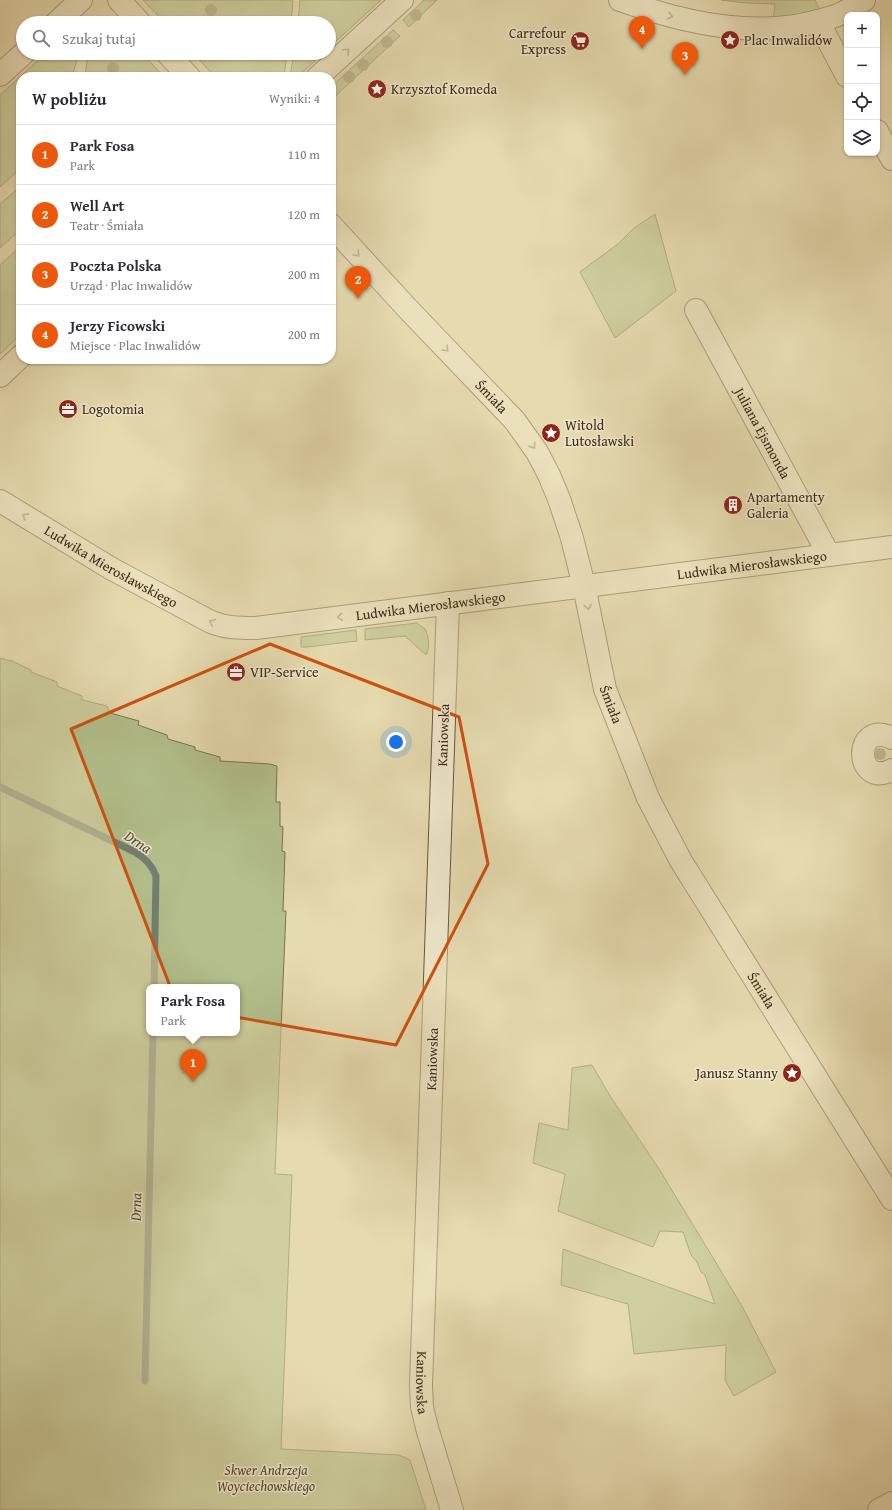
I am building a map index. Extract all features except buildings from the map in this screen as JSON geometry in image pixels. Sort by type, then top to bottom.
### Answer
[{"type":"street","points":[[64,16],[81,0]]},
{"type":"street","points":[[119,0],[134,16]]},
{"type":"street","points":[[323,72],[402,0]]},
{"type":"street","points":[[620,0],[653,12],[703,24],[743,28],[777,28],[801,25],[834,17],[864,0]]},
{"type":"street","points":[[818,21],[844,70]]},
{"type":"street","points":[[0,75],[16,60]]},
{"type":"street","points":[[173,60],[184,72]]},
{"type":"street","points":[[880,137],[892,159]]},
{"type":"street","name":"Śmiała","points":[[336,230],[407,308],[515,421],[540,458],[559,498],[572,538],[584,586],[605,690],[648,798],[681,861],[892,1199]]},
{"type":"street","name":"Juliana Ejsmonda","points":[[696,310],[829,555]]},
{"type":"street","points":[[0,376],[16,361]]},
{"type":"street","name":"Ludwika Mierosławskiego","points":[[0,501],[112,569],[222,626],[232,628],[256,628],[892,547]]},
{"type":"street","name":"Kaniowska","points":[[448,603],[421,1385],[422,1407],[452,1510]]},
{"type":"street","points":[[892,738],[886,735],[872,737],[866,742],[862,749],[864,763],[869,769],[876,773],[892,771]]},
{"type":"street","points":[[879,1510],[892,1503]]},
{"type":"highlighted area","points":[[270,644],[459,717],[488,864],[396,1045],[178,1007],[71,729]]},
{"type":"green space","points":[[143,0],[293,0],[292,16],[158,16]]},
{"type":"green space","points":[[300,0],[381,0],[336,42],[336,16],[299,16]]},
{"type":"green space","points":[[424,0],[437,0],[409,27],[403,20]]},
{"type":"green space","points":[[721,0],[815,0],[820,10],[773,20],[775,4]]},
{"type":"green space","points":[[393,30],[400,36],[336,95],[336,82]]},
{"type":"green space","points":[[38,60],[77,60],[73,72],[25,72]]},
{"type":"green space","points":[[87,60],[148,60],[159,72],[86,72]]},
{"type":"green space","points":[[199,60],[286,60],[285,72],[210,72]]},
{"type":"green space","points":[[293,60],[316,60],[303,72],[291,72]]},
{"type":"green space","points":[[16,80],[16,173],[0,187],[0,95]]},
{"type":"green space","points":[[16,190],[16,234],[0,248],[0,204]]},
{"type":"green space","points":[[655,214],[676,291],[615,338],[580,272],[618,244],[634,228]]},
{"type":"green space","points":[[16,251],[16,339],[0,354],[0,265]]},
{"type":"green space","points":[[417,623],[425,629],[427,635],[428,646],[426,655],[405,636],[365,640],[365,629]]},
{"type":"green space","points":[[356,630],[357,641],[301,647],[301,637]]},
{"type":"green space","name":"Skwer Andrzeja Woyciechowskiego","points":[[0,658],[12,661],[31,670],[31,672],[57,682],[57,686],[82,696],[82,700],[107,706],[110,713],[139,721],[138,725],[167,735],[168,739],[195,747],[195,750],[220,757],[220,761],[270,764],[277,766],[276,802],[280,802],[280,826],[283,827],[282,851],[285,852],[283,911],[286,911],[275,1174],[292,1175],[281,1449],[399,1455],[410,1460],[426,1510],[0,1510]]},
{"type":"green space","points":[[592,1065],[610,1096],[659,1169],[715,1261],[743,1308],[776,1372],[734,1396],[725,1380],[726,1345],[634,1354],[628,1304],[561,1285],[563,1249],[715,1304],[705,1275],[701,1272],[697,1262],[691,1255],[683,1232],[660,1231],[653,1247],[558,1211],[565,1174],[533,1163],[539,1123],[568,1130],[572,1068]]},
{"type":"waterway","name":"Drna","points":[[0,787],[135,852],[145,859],[150,865],[156,876],[154,984]]},
{"type":"waterway","name":"Drna","points":[[145,1381],[153,1036]]},
{"type":"place","name":"Plac Inwalidów","points":[[730,40]]},
{"type":"place","name":"Carrefour Express","points":[[580,41]]},
{"type":"place","name":"Jerzy Ficowski","points":[[642,49]]},
{"type":"place","name":"Poczta Polska","points":[[685,75]]},
{"type":"place","name":"Krzysztof Komeda","points":[[377,89]]},
{"type":"place","name":"Well Art","points":[[358,299]]},
{"type":"place","name":"Logotomia","points":[[68,409]]},
{"type":"place","name":"Witold Lutosławski","points":[[551,433]]},
{"type":"place","name":"Apartamenty Galeria","points":[[733,505]]},
{"type":"place","name":"VIP-Service","points":[[236,672]]},
{"type":"place","name":"Janusz Stanny","points":[[792,1073]]},
{"type":"place","name":"Park Fosa","points":[[193,1082]]}]
